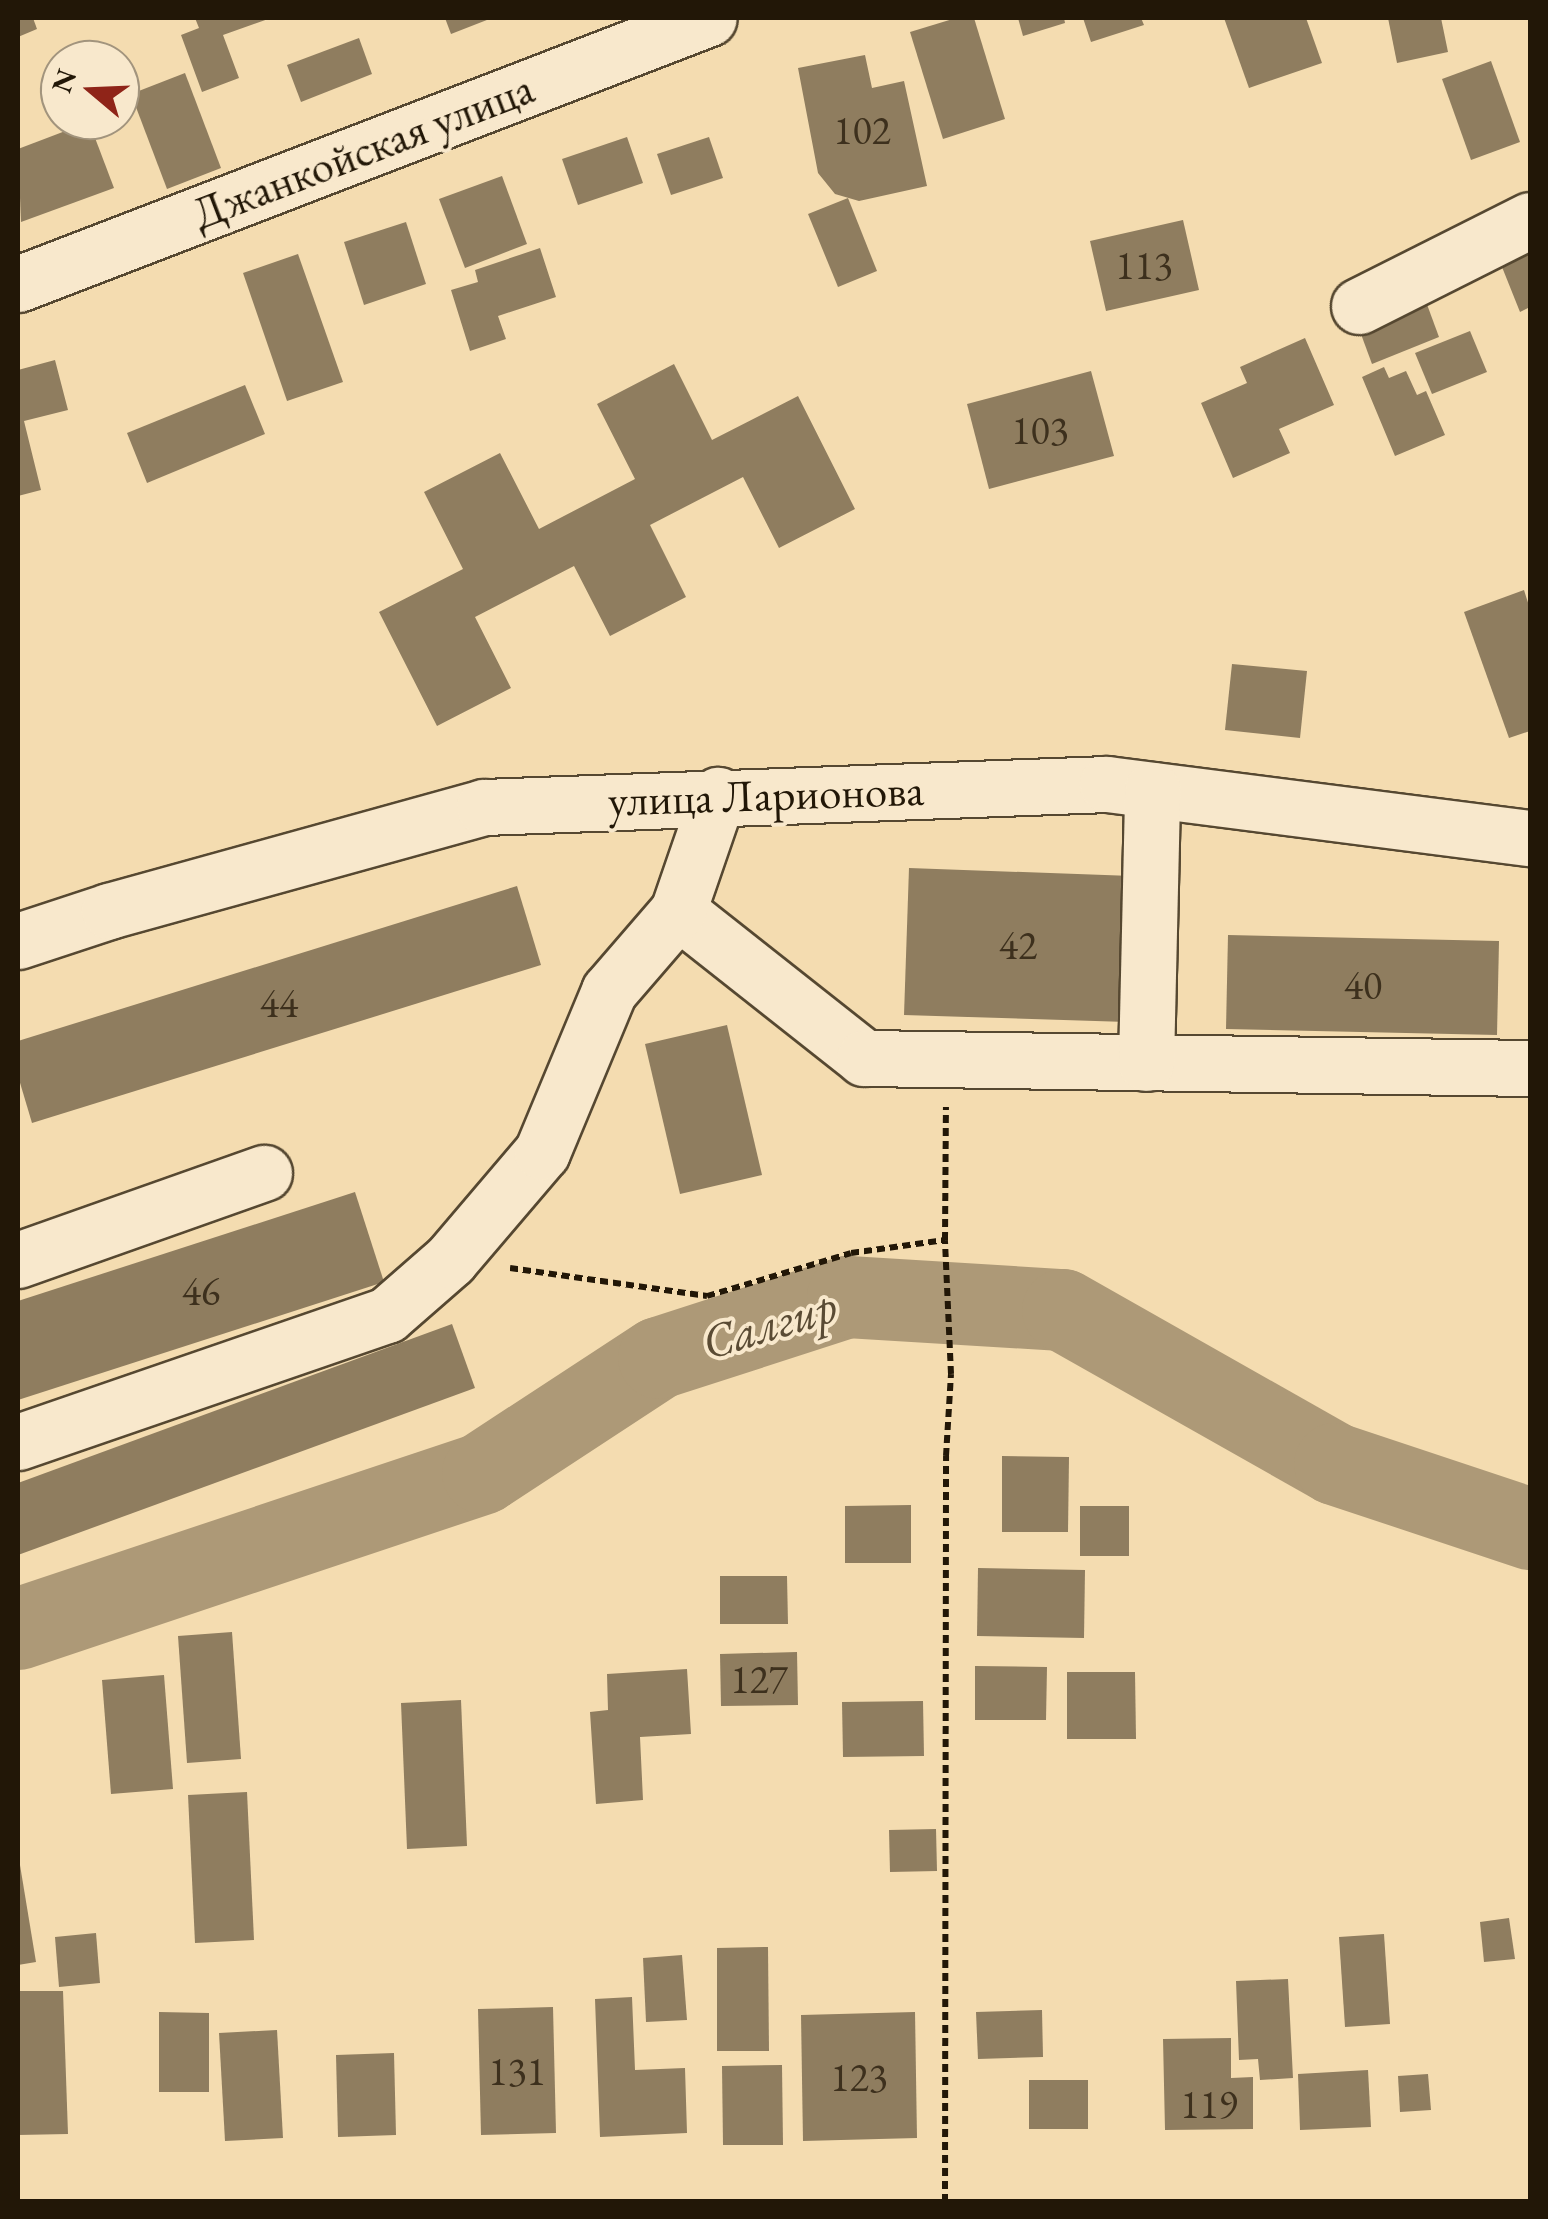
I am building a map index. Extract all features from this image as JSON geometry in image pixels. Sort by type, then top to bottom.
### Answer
[{"type":"street","name":"Джанкойская улица","points":[[18,284],[709,18]]},
{"type":"street","points":[[1358,306],[1530,220]]},
{"type":"street","name":"улица Ларионова","points":[[18,942],[108,911],[484,807],[1107,784],[1530,838]]},
{"type":"street","points":[[1146,1063],[1152,790]]},
{"type":"street","points":[[18,1442],[387,1315],[450,1260],[542,1152],[609,991],[678,912],[718,796]]},
{"type":"street","points":[[678,912],[864,1058],[1530,1068]]},
{"type":"street","points":[[18,1260],[264,1173]]},
{"type":"path","points":[[945,2202],[946,1456],[951,1374],[945,1240],[946,1060]]},
{"type":"path","points":[[450,1260],[707,1296],[851,1253],[945,1240]]},
{"type":"building","points":[[18,18],[33,18],[37,29],[18,37]]},
{"type":"building","points":[[195,18],[271,18],[223,35],[239,78],[202,92],[181,35],[199,28]]},
{"type":"building","points":[[445,18],[492,18],[451,34]]},
{"type":"building","points":[[956,18],[974,18],[1005,119],[943,139],[910,32]]},
{"type":"building","points":[[1018,18],[1064,18],[1065,23],[1023,36]]},
{"type":"building","points":[[1083,18],[1141,18],[1144,25],[1091,42]]},
{"type":"building","points":[[1224,18],[1306,18],[1322,63],[1249,88]]},
{"type":"building","points":[[1388,18],[1441,18],[1448,52],[1397,63]]},
{"type":"building","points":[[359,38],[372,74],[301,102],[287,65]]},
{"type":"building","points":[[865,55],[872,88],[904,81],[927,186],[859,201],[835,194],[818,173],[798,68]]},
{"type":"building","points":[[1491,61],[1520,142],[1471,160],[1442,79]]},
{"type":"building","points":[[185,73],[221,168],[167,189],[140,118],[140,90]]},
{"type":"building","points":[[627,137],[643,183],[578,205],[562,159]]},
{"type":"building","points":[[709,137],[723,178],[671,195],[657,154]]},
{"type":"building","points":[[42,140],[96,140],[114,188],[21,222],[18,149]]},
{"type":"building","points":[[502,176],[527,244],[465,268],[439,199]]},
{"type":"building","points":[[848,198],[877,271],[838,287],[808,214]]},
{"type":"building","points":[[1183,220],[1199,290],[1106,311],[1090,241]]},
{"type":"building","points":[[406,222],[426,284],[364,305],[344,242]]},
{"type":"building","points":[[1530,233],[1530,307],[1520,312],[1494,247]]},
{"type":"building","points":[[540,248],[556,297],[498,316],[506,339],[470,351],[451,290],[478,282],[475,270]]},
{"type":"building","points":[[298,254],[343,382],[287,401],[243,273]]},
{"type":"building","points":[[1425,299],[1439,337],[1372,364],[1358,326]]},
{"type":"building","points":[[1470,331],[1487,372],[1432,394],[1415,353]]},
{"type":"building","points":[[1305,338],[1334,405],[1279,429],[1290,453],[1233,478],[1201,403],[1247,383],[1240,367]]},
{"type":"building","points":[[55,360],[68,410],[24,421],[41,490],[18,496],[18,370]]},
{"type":"building","points":[[674,364],[712,440],[798,396],[855,509],[779,548],[743,477],[650,525],[686,597],[610,636],[574,566],[475,617],[511,688],[437,726],[379,612],[463,569],[424,492],[500,453],[539,529],[635,479],[597,404]]},
{"type":"building","points":[[1384,367],[1389,378],[1406,371],[1417,395],[1426,391],[1445,435],[1395,456],[1362,377]]},
{"type":"building","points":[[1091,371],[1114,456],[989,489],[967,404]]},
{"type":"building","points":[[245,385],[265,434],[147,483],[127,433]]},
{"type":"building","points":[[1524,590],[1530,609],[1530,731],[1509,738],[1464,612]]},
{"type":"building","points":[[1232,664],[1307,671],[1300,738],[1225,730]]},
{"type":"building","points":[[909,868],[1132,876],[1127,1022],[904,1015]]},
{"type":"building","points":[[517,886],[541,965],[32,1123],[18,1076],[18,1041]]},
{"type":"building","points":[[1228,935],[1499,941],[1497,1035],[1226,1029]]},
{"type":"building","points":[[727,1025],[762,1175],[680,1194],[645,1044]]},
{"type":"building","points":[[355,1192],[384,1282],[18,1400],[18,1301]]},
{"type":"building","points":[[452,1324],[475,1388],[18,1555],[18,1483]]},
{"type":"building","points":[[1002,1456],[1069,1457],[1068,1532],[1002,1532]]},
{"type":"building","points":[[911,1505],[911,1563],[845,1563],[845,1506]]},
{"type":"building","points":[[1080,1506],[1129,1506],[1129,1556],[1080,1556]]},
{"type":"building","points":[[978,1568],[1085,1570],[1084,1638],[977,1636]]},
{"type":"building","points":[[720,1576],[787,1576],[788,1624],[720,1624]]},
{"type":"building","points":[[232,1632],[241,1759],[187,1763],[178,1636]]},
{"type":"building","points":[[797,1652],[798,1705],[721,1706],[720,1654]]},
{"type":"building","points":[[975,1666],[1047,1667],[1046,1720],[975,1720]]},
{"type":"building","points":[[687,1669],[691,1734],[640,1737],[643,1800],[596,1804],[590,1712],[608,1710],[607,1674]]},
{"type":"building","points":[[1067,1672],[1135,1672],[1136,1739],[1067,1739]]},
{"type":"building","points":[[164,1675],[173,1789],[111,1794],[102,1680]]},
{"type":"building","points":[[461,1700],[467,1846],[407,1849],[401,1703]]},
{"type":"building","points":[[923,1701],[924,1756],[843,1757],[842,1702]]},
{"type":"building","points":[[247,1792],[254,1940],[195,1943],[188,1795]]},
{"type":"building","points":[[936,1829],[937,1871],[890,1872],[889,1830]]},
{"type":"building","points":[[18,1853],[36,1962],[18,1965]]},
{"type":"building","points":[[1509,1918],[1515,1959],[1484,1962],[1480,1922]]},
{"type":"building","points":[[96,1933],[100,1983],[59,1987],[55,1937]]},
{"type":"building","points":[[1384,1934],[1390,2024],[1345,2027],[1339,1937]]},
{"type":"building","points":[[768,1947],[769,2051],[717,2051],[717,1948]]},
{"type":"building","points":[[682,1955],[687,2020],[646,2022],[643,1958]]},
{"type":"building","points":[[1288,1979],[1293,2078],[1260,2080],[1258,2059],[1239,2060],[1236,1981]]},
{"type":"building","points":[[18,1991],[63,1991],[68,2134],[18,2135]]},
{"type":"building","points":[[632,1997],[635,2070],[685,2068],[687,2133],[600,2137],[595,1999]]},
{"type":"building","points":[[553,2007],[556,2133],[481,2135],[478,2009]]},
{"type":"building","points":[[1042,2010],[1043,2057],[978,2059],[976,2012]]},
{"type":"building","points":[[159,2012],[209,2013],[209,2092],[159,2092]]},
{"type":"building","points":[[915,2012],[917,2138],[803,2141],[801,2015]]},
{"type":"building","points":[[277,2030],[283,2138],[225,2141],[219,2033]]},
{"type":"building","points":[[1231,2038],[1231,2078],[1253,2077],[1253,2129],[1165,2130],[1163,2039]]},
{"type":"building","points":[[394,2053],[396,2135],[338,2137],[336,2055]]},
{"type":"building","points":[[782,2065],[783,2145],[723,2145],[722,2066]]},
{"type":"building","points":[[1368,2070],[1371,2127],[1300,2130],[1298,2074]]},
{"type":"building","points":[[1428,2074],[1431,2110],[1400,2112],[1398,2076]]},
{"type":"building","points":[[1029,2080],[1088,2080],[1088,2129],[1029,2129]]},
{"type":"waterway","name":"Салгир","points":[[18,1629],[483,1473],[659,1358],[848,1297],[1063,1310],[1335,1464],[1530,1529]]}]
